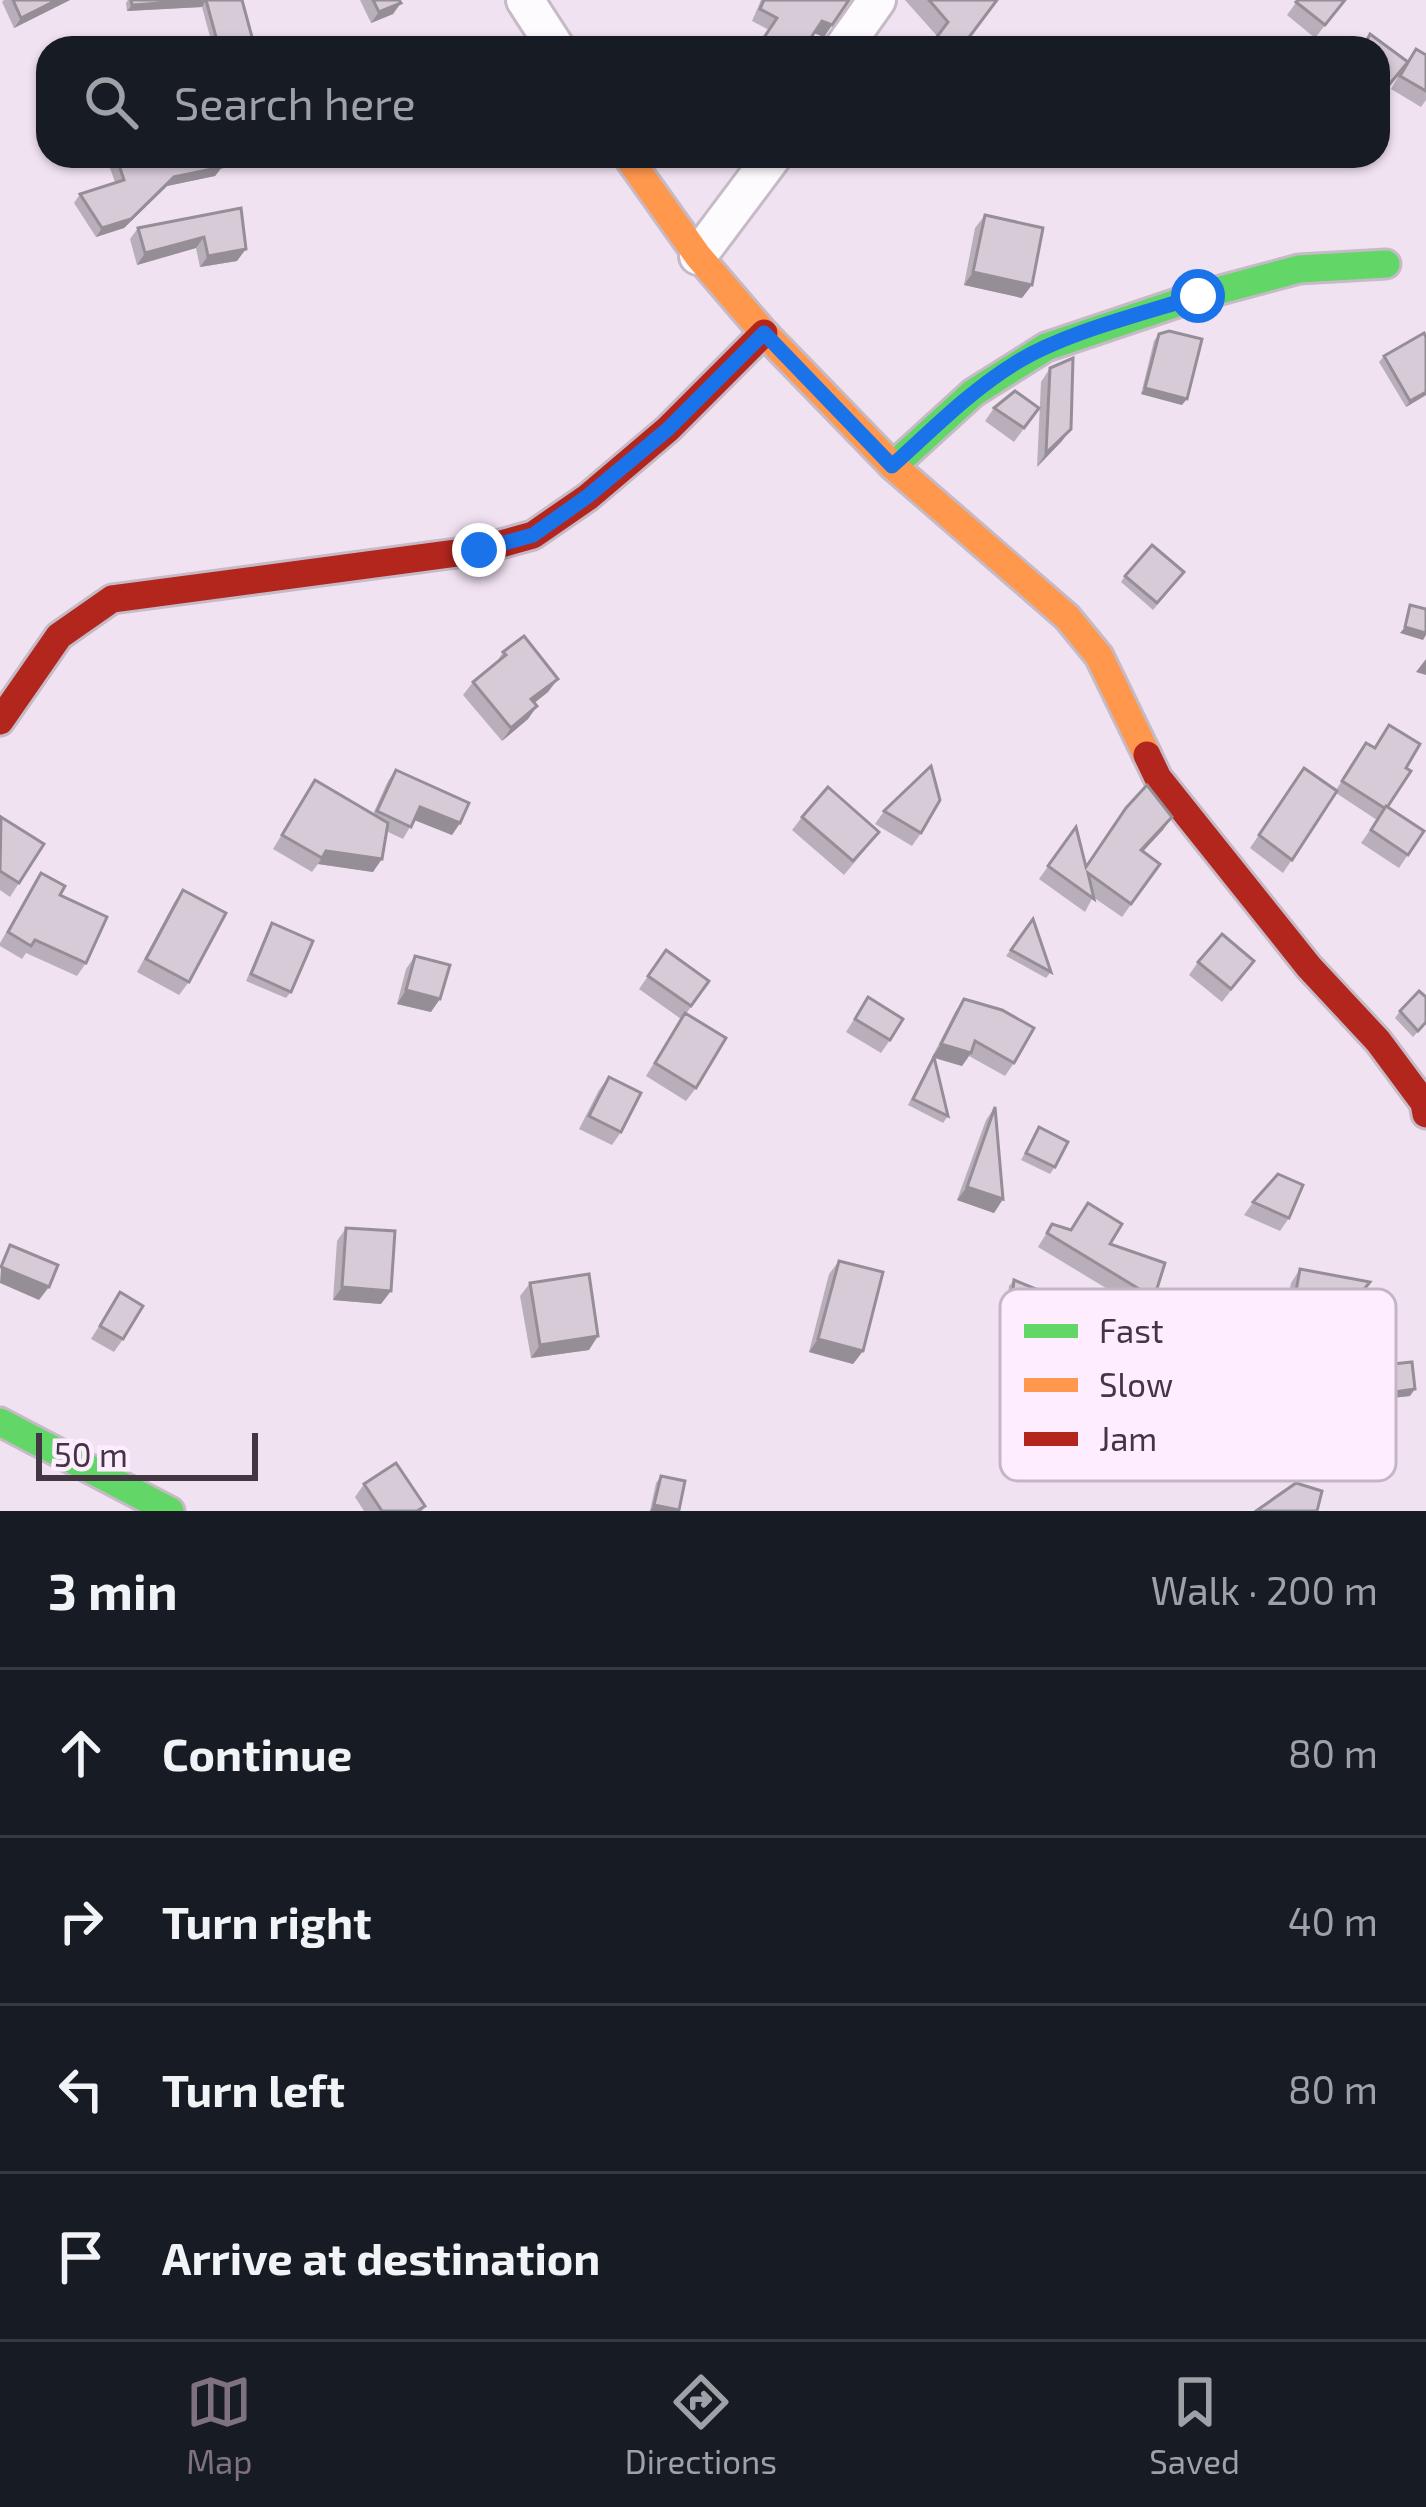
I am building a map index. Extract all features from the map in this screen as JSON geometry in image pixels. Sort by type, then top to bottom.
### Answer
[{"type":"street","points":[[525,0],[548,36]]},
{"type":"street","points":[[852,36],[877,0]]},
{"type":"street","points":[[636,168],[698,256],[764,333],[892,466],[1078,630],[1099,656],[1158,778],[1309,967],[1378,1041],[1424,1103],[1426,1114]]},
{"type":"street","points":[[698,256],[764,168]]},
{"type":"street","points":[[892,466],[973,393],[1046,347],[1198,296],[1299,269],[1386,264]]},
{"type":"street","points":[[0,721],[52,640],[79,615],[112,599],[479,550],[533,535],[668,429],[764,333]]},
{"type":"street","points":[[0,1421],[170,1511]]},
{"type":"building","points":[[13,0],[57,0],[21,18]]},
{"type":"building","points":[[131,0],[205,0],[132,5]]},
{"type":"building","points":[[206,0],[242,0],[252,36],[216,36]]},
{"type":"building","points":[[373,0],[399,0],[401,3],[379,12]]},
{"type":"building","points":[[764,0],[849,0],[832,25],[822,21],[812,36],[765,36],[777,18],[760,9]]},
{"type":"building","points":[[929,0],[997,0],[970,36],[938,36],[948,22]]},
{"type":"building","points":[[1298,0],[1345,0],[1325,25]]},
{"type":"building","points":[[1390,49],[1408,62],[1390,83]]},
{"type":"building","points":[[1416,49],[1426,55],[1426,91],[1400,76]]},
{"type":"building","points":[[120,168],[217,168],[174,177],[131,219],[102,228],[80,194],[124,180]]},
{"type":"building","points":[[241,208],[246,249],[208,256],[204,237],[145,253],[138,228]]},
{"type":"building","points":[[985,215],[1043,228],[1032,285],[973,272]]},
{"type":"building","points":[[1169,331],[1202,339],[1187,399],[1145,388],[1159,334]]},
{"type":"building","points":[[1424,333],[1426,392],[1410,401],[1384,356]]},
{"type":"building","points":[[1073,358],[1071,429],[1046,453],[1050,368]]},
{"type":"building","points":[[1015,391],[1039,408],[1024,428],[994,408]]},
{"type":"building","points":[[1152,545],[1184,572],[1157,603],[1125,576]]},
{"type":"building","points":[[1410,605],[1426,609],[1426,633],[1405,627]]},
{"type":"building","points":[[524,636],[558,679],[531,699],[537,706],[511,728],[473,682]]},
{"type":"building","points":[[1389,725],[1420,744],[1406,768],[1411,771],[1386,809],[1342,781],[1366,743],[1375,748]]},
{"type":"building","points":[[931,766],[940,800],[921,833],[884,811]]},
{"type":"building","points":[[1304,768],[1337,791],[1292,860],[1259,835]]},
{"type":"building","points":[[396,770],[469,803],[460,823],[420,807],[411,827],[377,811]]},
{"type":"building","points":[[315,780],[388,823],[382,859],[326,851],[322,858],[282,835]]},
{"type":"building","points":[[1147,785],[1172,817],[1141,850],[1160,864],[1131,904],[1088,873],[1094,899],[1048,866],[1076,827],[1086,867]]},
{"type":"building","points":[[828,787],[879,832],[853,861],[802,817]]},
{"type":"building","points":[[1386,806],[1424,831],[1408,855],[1371,830]]},
{"type":"building","points":[[1,817],[44,844],[19,883],[0,871]]},
{"type":"building","points":[[41,873],[65,886],[60,895],[107,917],[86,963],[35,940],[31,946],[8,932]]},
{"type":"building","points":[[183,890],[226,913],[189,982],[146,959]]},
{"type":"building","points":[[1033,919],[1051,972],[1011,950]]},
{"type":"building","points":[[272,923],[313,941],[291,992],[251,974]]},
{"type":"building","points":[[1222,934],[1254,961],[1231,989],[1198,962]]},
{"type":"building","points":[[666,950],[709,981],[691,1006],[648,976]]},
{"type":"building","points":[[415,956],[450,965],[440,999],[406,990]]},
{"type":"building","points":[[1419,991],[1426,997],[1426,1022],[1418,1031],[1400,1011]]},
{"type":"building","points":[[868,997],[903,1019],[890,1040],[855,1019]]},
{"type":"building","points":[[964,999],[1002,1010],[1034,1028],[1014,1063],[975,1041],[971,1053],[941,1044]]},
{"type":"building","points":[[685,1013],[726,1038],[696,1088],[655,1063]]},
{"type":"building","points":[[934,1057],[948,1116],[913,1099]]},
{"type":"building","points":[[609,1077],[641,1093],[621,1132],[589,1116]]},
{"type":"building","points":[[995,1107],[1003,1199],[967,1187]]},
{"type":"building","points":[[1039,1127],[1068,1142],[1055,1167],[1026,1153]]},
{"type":"building","points":[[1278,1174],[1303,1185],[1289,1218],[1253,1202]]},
{"type":"building","points":[[1088,1203],[1122,1224],[1110,1244],[1165,1263],[1157,1289],[1139,1289],[1047,1233],[1052,1224],[1071,1230]]},
{"type":"building","points":[[346,1228],[395,1231],[391,1291],[342,1287]]},
{"type":"building","points":[[10,1245],[58,1265],[49,1287],[1,1267]]},
{"type":"building","points":[[839,1261],[883,1272],[863,1351],[818,1339]]},
{"type":"building","points":[[1300,1269],[1370,1282],[1364,1289],[1296,1289]]},
{"type":"building","points":[[589,1274],[598,1336],[540,1345],[530,1283]]},
{"type":"building","points":[[1014,1280],[1036,1289],[1013,1289]]},
{"type":"building","points":[[120,1292],[143,1306],[123,1339],[100,1326]]},
{"type":"building","points":[[1412,1362],[1415,1389],[1396,1392],[1396,1364]]},
{"type":"building","points":[[396,1463],[425,1506],[417,1511],[382,1511],[364,1484]]},
{"type":"building","points":[[661,1476],[685,1481],[679,1510],[654,1505]]},
{"type":"building","points":[[1296,1483],[1322,1491],[1317,1511],[1256,1511]]},
{"type":"traffic: fast","points":[[893,466],[973,393],[1046,347],[1198,296],[1299,269],[1386,264]]},
{"type":"traffic: fast","points":[[0,1422],[170,1511]]},
{"type":"traffic: slow","points":[[636,168],[698,256],[764,333],[893,466],[1067,617],[1099,656],[1147,755]]},
{"type":"traffic: jam","points":[[0,721],[59,636],[112,599],[479,550],[533,535],[588,497],[668,429],[764,333]]},
{"type":"traffic: jam","points":[[1147,755],[1158,778],[1309,967],[1378,1041],[1424,1103],[1426,1114]]},
{"type":"route","points":[[479,550],[533,535],[588,496],[668,429],[764,333],[892,466],[973,393],[1017,362],[1046,347],[1198,296]]}]
